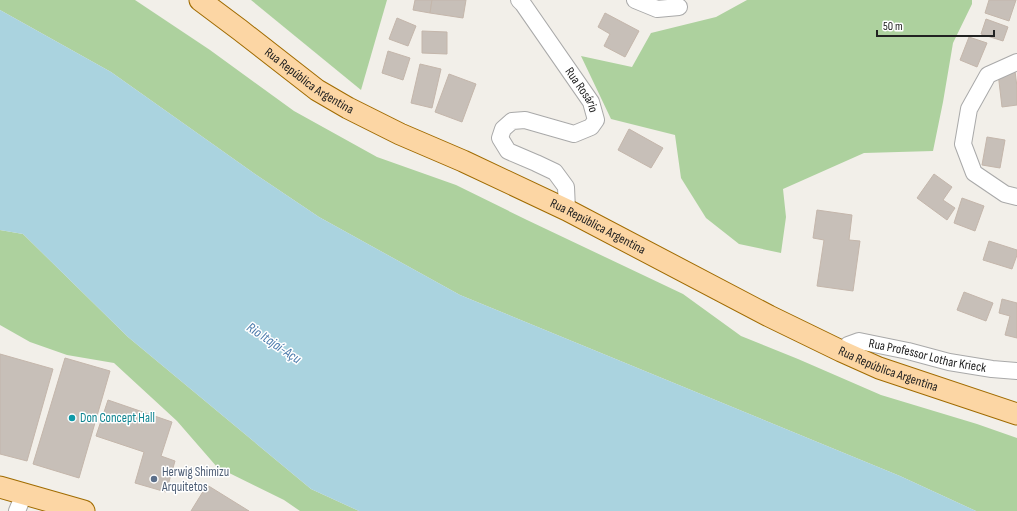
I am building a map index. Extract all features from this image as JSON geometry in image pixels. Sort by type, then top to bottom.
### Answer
[{"type":"main road","name":"Rua República Argentina","points":[[200,0],[317,90],[348,108],[400,134],[463,161],[566,210],[769,316],[841,351],[879,368],[1017,414]]},
{"type":"main road","points":[[0,487],[20,502],[84,511]]},
{"type":"street","name":"Rua Rosário","points":[[519,0],[591,102],[596,120],[591,127],[574,134],[525,120],[512,121],[503,128],[500,138],[508,151],[555,172],[566,187],[566,210]]},
{"type":"street","points":[[636,0],[657,9],[679,7]]},
{"type":"street","points":[[1017,62],[988,75],[969,109],[963,144],[974,173],[1005,194],[1017,197]]},
{"type":"street","name":"Rua Professor Lothar Krieck","points":[[841,351],[848,345],[859,342],[908,351],[949,362],[1017,370]]},
{"type":"green space","points":[[0,0],[135,0],[210,50],[294,111],[377,157],[456,185],[683,294],[741,336],[881,395],[977,424],[1017,438],[1017,511],[976,511],[900,476],[460,295],[319,217],[255,174],[111,72],[0,10]]},
{"type":"green space","points":[[251,0],[387,0],[361,90]]},
{"type":"green space","points":[[747,0],[972,0],[972,4],[953,43],[933,151],[864,153],[783,189],[786,217],[781,253],[739,244],[706,218],[681,178],[675,135],[611,119],[581,56],[632,67],[651,33],[716,17]]},
{"type":"green space","points":[[0,230],[23,234],[128,337],[311,489],[359,511],[300,511],[284,500],[217,467],[177,421],[114,363],[67,355],[30,342],[0,325]]},
{"type":"water","name":"Rio Itajaí-Açu","points":[[0,10],[111,72],[255,174],[319,217],[460,295],[900,476],[976,511],[359,511],[311,489],[128,337],[23,234],[0,230]]},
{"type":"building","points":[[415,0],[432,0],[430,13],[413,10]]},
{"type":"building","points":[[432,0],[466,0],[463,18],[430,13]]},
{"type":"building","points":[[989,0],[1016,0],[1009,21],[985,13]]},
{"type":"building","points":[[605,13],[639,31],[625,57],[604,46],[610,34],[598,27]]},
{"type":"building","points":[[397,18],[416,26],[408,46],[389,39]]},
{"type":"building","points":[[986,19],[1008,27],[1003,41],[981,34]]},
{"type":"building","points":[[422,31],[447,32],[447,54],[422,53]]},
{"type":"building","points":[[969,37],[987,43],[977,67],[960,60]]},
{"type":"building","points":[[388,51],[410,58],[403,80],[382,73]]},
{"type":"building","points":[[420,64],[441,69],[432,108],[411,103]]},
{"type":"building","points":[[1015,71],[1017,105],[1002,107],[998,73]]},
{"type":"building","points":[[449,74],[476,84],[462,122],[435,112]]},
{"type":"building","points":[[629,129],[663,148],[651,168],[618,150]]},
{"type":"building","points":[[987,137],[1005,140],[1000,168],[982,165]]},
{"type":"building","points":[[934,174],[952,187],[943,200],[955,208],[947,220],[917,198]]},
{"type":"building","points":[[962,198],[984,206],[975,231],[954,223]]},
{"type":"building","points":[[817,210],[852,215],[849,240],[860,241],[853,291],[817,286],[824,240],[813,238]]},
{"type":"building","points":[[989,241],[1017,250],[1017,255],[1012,269],[983,260]]},
{"type":"building","points":[[964,292],[993,303],[986,321],[957,310]]},
{"type":"building","points":[[1002,299],[1017,303],[1017,338],[1005,335],[1010,316],[999,313]]},
{"type":"building","points":[[0,354],[53,369],[27,461],[0,454]]},
{"type":"building","name":"Don Concept Hall","points":[[65,358],[110,371],[79,478],[33,464]]},
{"type":"building","points":[[108,400],[172,422],[161,456],[175,461],[166,492],[135,483],[144,452],[96,436]]},
{"type":"building","points":[[207,485],[249,511],[191,511]]},
{"type":"place","name":"Don Concept Hall","points":[[72,418]]},
{"type":"place","name":"Herwig Shimizu Arquitetos","points":[[154,479]]}]
